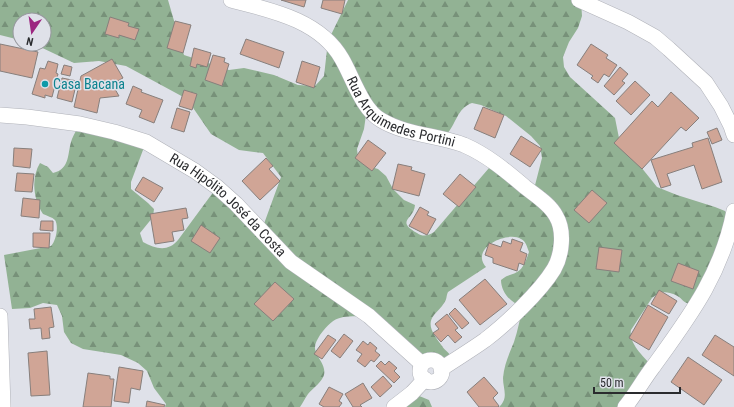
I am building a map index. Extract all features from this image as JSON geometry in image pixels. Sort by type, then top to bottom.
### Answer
[{"type":"street","name":"Rua Arquimedes Portini","points":[[231,0],[280,13],[306,26],[328,40],[341,57],[372,113],[381,120],[394,126],[463,145],[495,162],[556,215],[561,228],[559,255],[554,268],[544,282],[523,305],[485,340],[441,369]]},
{"type":"street","points":[[579,0],[628,22],[655,37],[669,49],[706,83],[721,106],[734,135]]},
{"type":"street","name":"Rua Hipólito José da Costa","points":[[0,115],[80,124],[114,132],[146,142],[195,171],[216,187],[236,204],[291,262],[369,316],[422,364]]},
{"type":"street","points":[[625,407],[698,304],[718,265],[732,223],[734,211]]},
{"type":"street","points":[[0,316],[3,407]]},
{"type":"street","points":[[429,360],[437,362],[441,369],[441,373],[437,380],[424,380],[420,372],[422,364],[429,360]]},
{"type":"street","points":[[394,407],[412,393],[424,380]]},
{"type":"street","points":[[0,404],[3,407]]},
{"type":"green space","points":[[0,0],[168,0],[184,55],[229,70],[244,68],[274,75],[298,85],[315,86],[324,76],[328,41],[348,0],[579,0],[581,1],[582,16],[578,28],[569,42],[563,57],[564,67],[570,77],[615,118],[619,138],[657,187],[725,211],[732,223],[690,304],[675,295],[660,292],[652,298],[631,330],[632,340],[642,355],[653,367],[625,407],[499,407],[505,397],[503,378],[504,369],[515,338],[523,306],[514,303],[508,297],[503,289],[501,280],[515,273],[521,268],[529,252],[523,240],[516,237],[510,237],[497,240],[486,248],[482,259],[486,267],[448,292],[445,302],[434,315],[431,323],[432,331],[443,348],[450,354],[451,358],[440,365],[433,360],[425,361],[369,316],[346,317],[331,323],[320,335],[315,345],[315,350],[323,366],[324,375],[319,383],[308,394],[300,407],[165,407],[166,404],[154,388],[147,371],[138,363],[121,355],[83,349],[71,343],[64,332],[62,316],[57,305],[43,303],[30,308],[12,309],[4,255],[51,246],[56,233],[57,226],[55,220],[43,214],[35,195],[35,175],[40,163],[48,167],[53,173],[63,168],[66,164],[70,144],[80,124],[146,142],[131,182],[131,189],[154,209],[153,217],[140,233],[143,242],[157,248],[166,248],[178,240],[217,187],[261,232],[281,177],[263,153],[239,150],[211,134],[187,99],[126,66],[99,61],[74,63],[51,52],[52,12],[12,12],[12,38],[0,35]],"holes":[[[472,103],[481,105],[506,116],[531,136],[540,146],[542,158],[533,193],[495,161],[434,232],[426,236],[419,234],[407,225],[406,222],[412,214],[415,205],[404,200],[393,189],[386,176],[378,169],[364,165],[358,158],[357,149],[364,129],[366,115],[406,130],[446,135],[463,109]]]},
{"type":"green space","points":[[412,393],[429,400],[432,407],[394,407]]},
{"type":"building","points":[[281,0],[306,0],[304,7]]},
{"type":"building","points":[[323,0],[345,0],[342,14],[321,8]]},
{"type":"building","points":[[110,17],[129,23],[128,26],[139,29],[135,40],[119,35],[119,38],[105,34]]},
{"type":"building","points":[[175,21],[191,25],[183,53],[167,48]]},
{"type":"building","points":[[246,39],[284,52],[279,68],[240,54]]},
{"type":"building","points":[[0,44],[12,47],[12,52],[38,52],[32,78],[0,71]]},
{"type":"building","points":[[591,44],[608,55],[606,58],[617,65],[609,77],[604,74],[598,83],[591,78],[593,76],[577,65]]},
{"type":"building","points":[[194,48],[211,53],[207,67],[197,64],[196,68],[190,66]]},
{"type":"building","points":[[213,55],[225,58],[224,62],[229,64],[222,86],[205,80]]},
{"type":"building","points":[[112,59],[123,78],[112,84],[119,96],[100,98],[97,113],[74,107],[81,76]]},
{"type":"building","name":"Casa Bacana","points":[[48,61],[58,64],[56,73],[58,74],[52,97],[45,95],[45,98],[32,94],[40,68],[45,69]]},
{"type":"building","points":[[302,61],[320,67],[314,88],[296,82]]},
{"type":"building","points":[[64,65],[72,67],[70,76],[61,74]]},
{"type":"building","points":[[620,67],[628,74],[622,81],[625,83],[614,95],[604,86]]},
{"type":"building","points":[[62,78],[77,81],[72,102],[57,98]]},
{"type":"building","points":[[635,81],[650,95],[631,115],[616,101]]},
{"type":"building","points":[[133,86],[142,90],[141,92],[163,100],[154,123],[139,117],[142,110],[126,104]]},
{"type":"building","points":[[184,90],[197,94],[192,110],[179,106]]},
{"type":"building","points":[[671,92],[699,118],[686,131],[681,127],[642,169],[614,143],[652,101],[658,107]]},
{"type":"building","points":[[483,107],[504,115],[495,138],[474,129]]},
{"type":"building","points":[[177,108],[190,112],[184,132],[171,128]]},
{"type":"building","points":[[717,128],[722,140],[712,144],[707,132]]},
{"type":"building","points":[[521,136],[542,149],[530,167],[510,154]]},
{"type":"building","points":[[708,138],[722,182],[702,189],[694,165],[667,174],[671,185],[661,188],[651,160],[693,147],[692,143]]},
{"type":"building","points":[[368,140],[386,153],[372,171],[355,158]]},
{"type":"building","points":[[14,148],[32,149],[30,168],[13,166]]},
{"type":"building","points":[[266,158],[273,166],[269,169],[280,181],[260,200],[242,181]]},
{"type":"building","points":[[398,164],[412,167],[411,170],[425,174],[419,196],[392,189]]},
{"type":"building","points":[[17,173],[34,174],[32,192],[15,191]]},
{"type":"building","points":[[460,174],[476,187],[459,207],[443,194]]},
{"type":"building","points":[[143,177],[163,188],[154,202],[135,190]]},
{"type":"building","points":[[592,190],[607,203],[589,223],[574,210]]},
{"type":"building","points":[[23,198],[40,200],[39,218],[21,216]]},
{"type":"building","points":[[420,207],[429,212],[427,215],[436,219],[427,235],[409,226]]},
{"type":"building","points":[[186,208],[188,218],[182,219],[184,230],[172,232],[174,241],[155,244],[150,214]]},
{"type":"building","points":[[41,221],[53,221],[53,231],[40,230]]},
{"type":"building","points":[[201,225],[220,238],[210,253],[191,241]]},
{"type":"building","points":[[33,233],[50,233],[49,248],[33,247]]},
{"type":"building","points":[[512,239],[523,243],[520,251],[527,254],[524,265],[519,263],[517,271],[493,263],[493,258],[485,255],[489,243],[501,247],[503,241],[511,244]]},
{"type":"building","points":[[599,247],[622,250],[619,272],[596,269]]},
{"type":"building","points":[[678,263],[699,271],[693,289],[671,281]]},
{"type":"building","points":[[485,279],[507,304],[480,325],[459,300]]},
{"type":"building","points":[[275,282],[294,299],[273,321],[254,304]]},
{"type":"building","points":[[659,290],[677,301],[669,314],[651,304]]},
{"type":"building","points":[[648,305],[668,317],[649,350],[629,338]]},
{"type":"building","points":[[51,307],[54,327],[49,328],[50,338],[42,339],[41,328],[30,329],[29,319],[35,319],[34,309]]},
{"type":"building","points":[[455,308],[469,323],[462,329],[449,314]]},
{"type":"building","points":[[447,314],[458,328],[455,330],[462,337],[455,343],[448,335],[441,342],[433,333],[439,329],[435,324]]},
{"type":"building","points":[[344,334],[353,341],[340,358],[331,351]]},
{"type":"building","points":[[328,335],[336,340],[322,359],[314,354]]},
{"type":"building","points":[[715,335],[734,347],[734,376],[702,355]]},
{"type":"building","points":[[363,341],[368,345],[370,342],[377,348],[375,351],[380,355],[374,362],[371,360],[365,367],[357,361],[362,354],[356,350]]},
{"type":"building","points":[[47,351],[50,395],[31,396],[28,353]]},
{"type":"building","points":[[688,357],[722,380],[704,405],[671,382]]},
{"type":"building","points":[[381,361],[385,365],[389,361],[397,368],[394,371],[400,377],[394,383],[376,366]]},
{"type":"building","points":[[119,367],[143,371],[140,390],[131,388],[129,403],[114,401]]},
{"type":"building","points":[[88,373],[110,376],[110,379],[114,379],[111,407],[83,407]]},
{"type":"building","points":[[383,376],[392,386],[380,397],[371,387]]},
{"type":"building","points":[[484,377],[498,393],[493,398],[499,406],[498,407],[479,407],[467,392]]},
{"type":"building","points":[[363,383],[372,398],[360,405],[362,407],[353,407],[345,394]]},
{"type":"building","points":[[329,387],[343,394],[339,401],[342,403],[339,407],[324,407],[319,404]]},
{"type":"building","points":[[147,401],[165,405],[164,407],[146,407]]},
{"type":"place","name":"Casa Bacana","points":[[45,84]]}]
